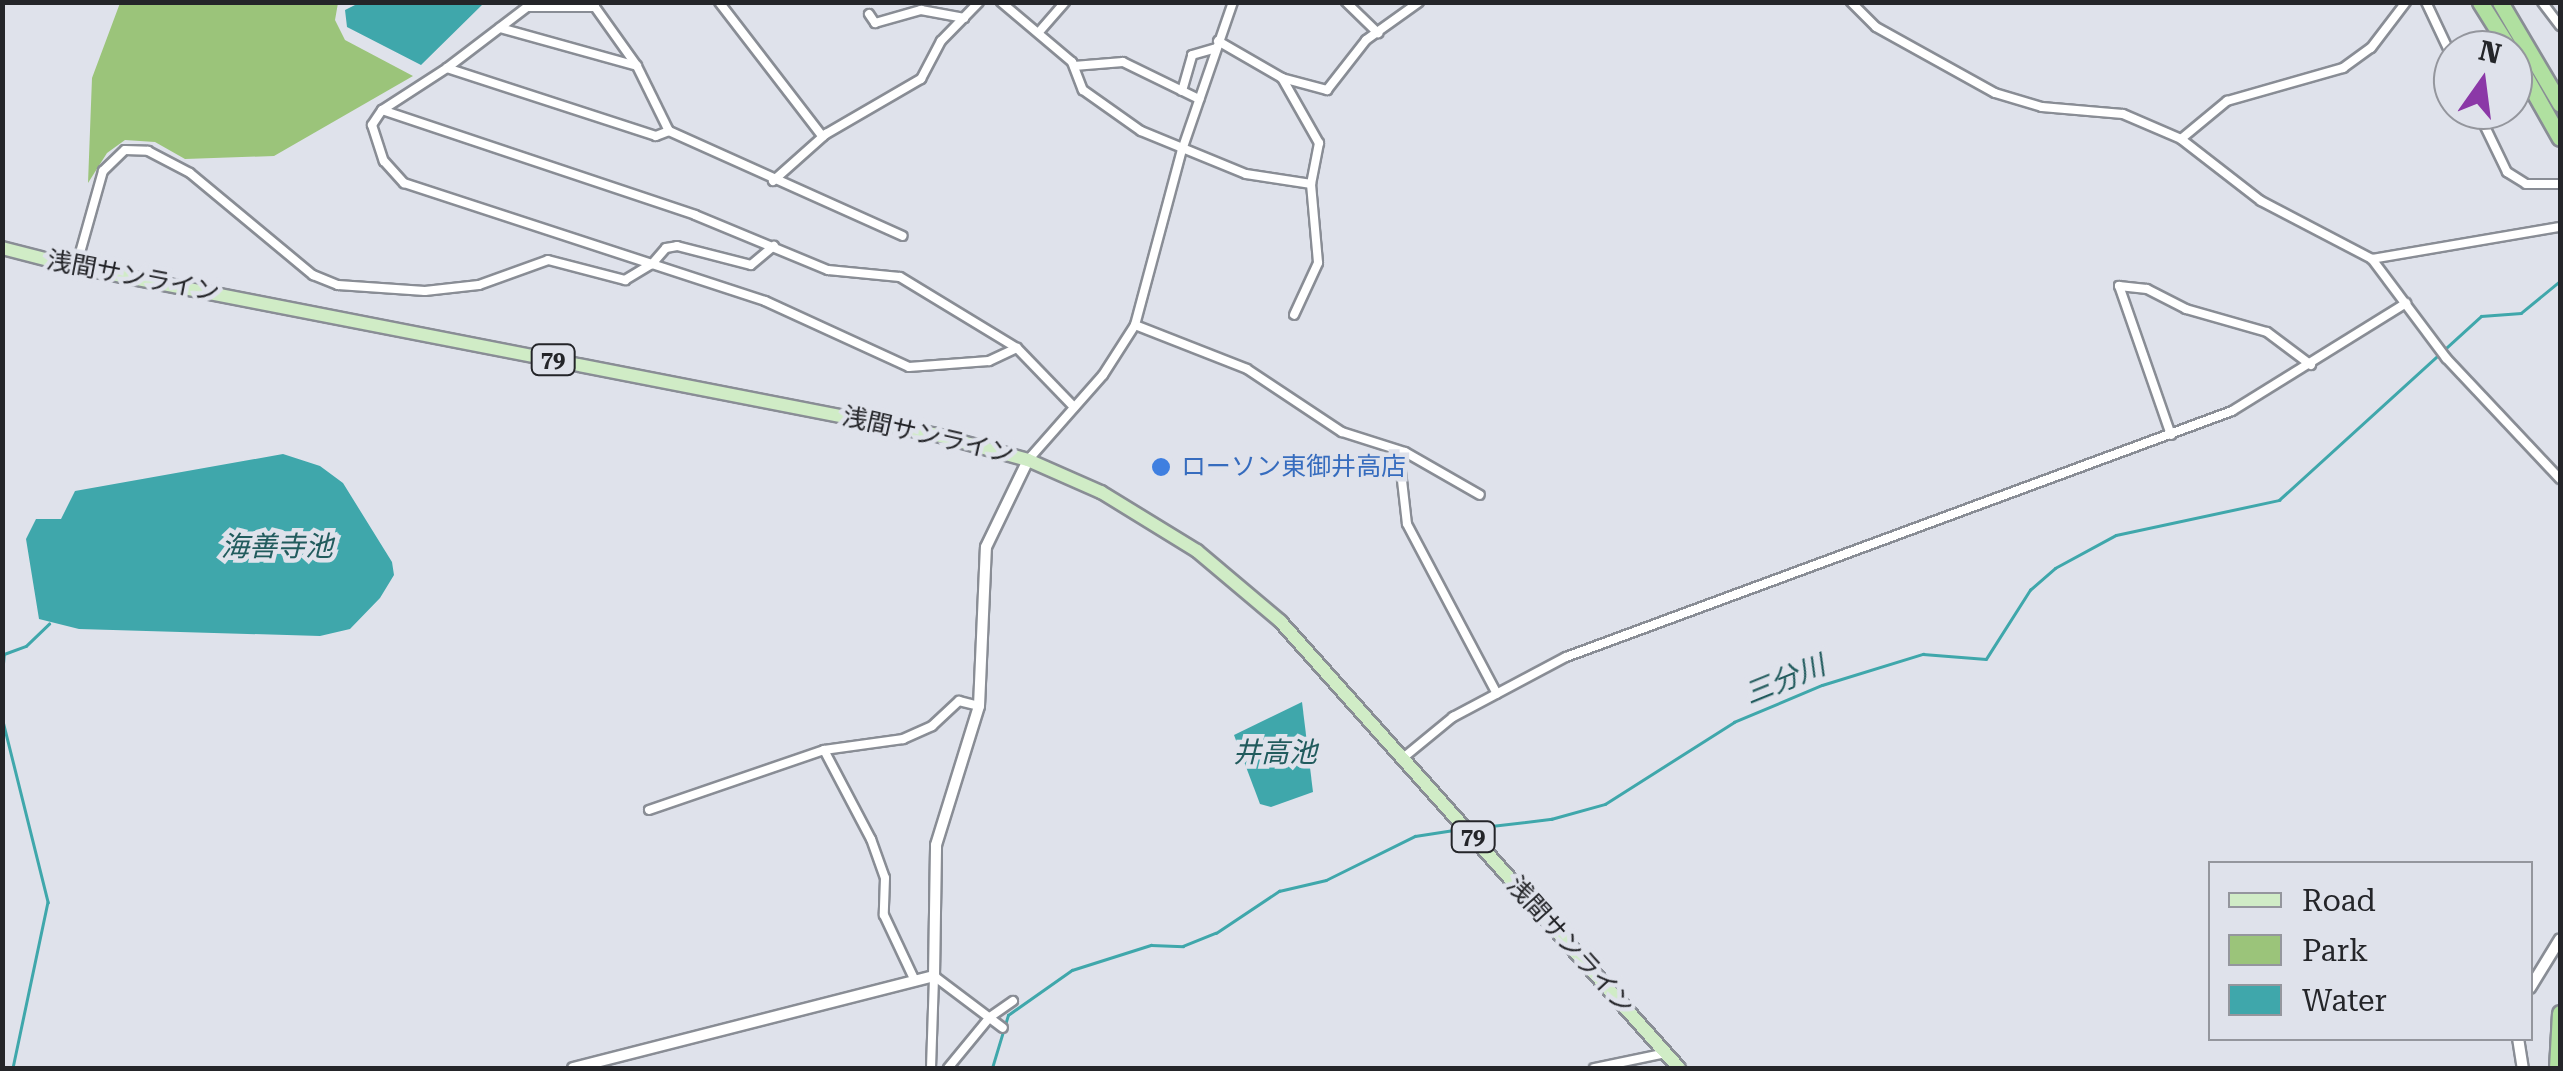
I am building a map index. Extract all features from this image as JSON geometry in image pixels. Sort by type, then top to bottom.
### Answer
[{"type":"highway","points":[[2480,2],[2497,30]]},
{"type":"highway","points":[[2500,2],[2554,109],[2560,138]]},
{"type":"highway","points":[[2533,82],[2554,109]]},
{"type":"highway","points":[[2557,1068],[2560,1013]]},
{"type":"main road","name":"浅間サンライン","points":[[2,248],[76,268],[880,422],[1028,460],[1146,517],[1242,586],[1403,758],[1679,1068]]},
{"type":"street","points":[[719,2],[823,137]]},
{"type":"street","points":[[773,181],[823,137],[922,79],[942,41],[978,2]]},
{"type":"street","points":[[1001,2],[1074,66],[1082,90],[1182,150],[1246,174],[1311,184]]},
{"type":"street","points":[[1039,32],[1065,2]]},
{"type":"street","points":[[931,1068],[936,845],[979,706],[986,547],[1028,460],[1136,326],[1182,150],[1232,2]]},
{"type":"street","points":[[1346,2],[1378,33]]},
{"type":"street","points":[[1217,44],[1282,78],[1327,90],[1343,65],[1419,2]]},
{"type":"street","points":[[1851,2],[1876,27],[1995,94],[2042,107],[2123,114],[2181,139],[2260,201],[2372,259],[2446,358],[2560,479]]},
{"type":"street","points":[[2181,139],[2227,101],[2342,68],[2371,48],[2406,2]]},
{"type":"street","points":[[2426,2],[2439,30]]},
{"type":"street","points":[[2542,2],[2560,26]]},
{"type":"street","points":[[903,236],[773,181],[669,131],[637,66],[602,14],[575,4],[527,7],[447,68],[382,110],[372,126],[384,161],[404,183],[765,301],[909,367],[989,361],[1017,348]]},
{"type":"street","points":[[869,14],[875,23],[920,6],[964,18]]},
{"type":"street","points":[[500,28],[637,66]]},
{"type":"street","points":[[1182,91],[1192,55],[1217,44]]},
{"type":"street","points":[[1074,66],[1124,62],[1199,99]]},
{"type":"street","points":[[447,68],[656,136],[669,131]]},
{"type":"street","points":[[1282,78],[1318,143],[1311,184],[1318,263],[1294,314]]},
{"type":"street","points":[[382,110],[774,246],[828,270],[900,277],[1017,348],[1074,406]]},
{"type":"street","points":[[2487,130],[2507,172],[2526,184],[2560,186]]},
{"type":"street","points":[[76,268],[97,183],[125,150],[148,152],[190,173],[313,275],[338,285],[425,291],[479,285],[548,260],[625,280],[677,246],[751,265],[774,246]]},
{"type":"street","points":[[2372,259],[2560,227]]},
{"type":"street","points":[[2171,435],[2119,286],[2147,289],[2186,309],[2267,332],[2311,365]]},
{"type":"street","points":[[1403,758],[1453,717],[1566,658],[2232,412],[2406,303]]},
{"type":"street","points":[[1136,326],[1238,365],[1307,404],[1342,432],[1448,473],[1480,495]]},
{"type":"street","points":[[1398,454],[1407,524],[1497,694]]},
{"type":"street","points":[[649,810],[824,750],[903,738],[932,726],[959,701],[979,706]]},
{"type":"street","points":[[824,750],[871,839],[885,878],[884,915],[915,981]]},
{"type":"street","points":[[2533,983],[2560,938]]},
{"type":"street","points":[[573,1068],[934,976]]},
{"type":"street","points":[[934,976],[1003,1028]]},
{"type":"street","points":[[948,1068],[990,1017],[1013,1002]]},
{"type":"street","points":[[2518,1041],[2523,1068]]},
{"type":"street","points":[[1594,1068],[1666,1053]]},
{"type":"green space","points":[[120,3],[338,3],[335,20],[345,40],[413,76],[274,156],[185,159],[155,142],[125,140],[107,153],[88,183],[92,78]]},
{"type":"water","points":[[359,3],[484,3],[421,65],[347,27],[345,10]]},
{"type":"water","name":"海善寺池","points":[[283,454],[320,466],[343,483],[392,562],[394,575],[380,598],[350,629],[320,636],[79,629],[39,619],[26,539],[36,519],[61,519],[75,491]]},
{"type":"water","name":"井高池","points":[[1302,702],[1313,792],[1271,807],[1260,804],[1234,735]]},
{"type":"waterway","name":"三分川","points":[[1474,828],[1551,819],[1605,804],[1734,722],[1822,685],[1923,654],[1986,659],[2030,590],[2055,568],[2116,535],[2279,500],[2481,316],[2521,313],[2560,281]]},
{"type":"waterway","points":[[2,675],[4,654],[26,646],[49,624]]},
{"type":"waterway","points":[[2,717],[48,902],[13,1068]]},
{"type":"waterway","name":"三分川","points":[[992,1068],[1008,1015],[1072,970],[1151,945],[1183,946],[1216,933],[1279,891],[1326,880],[1415,836],[1461,829]]},
{"type":"place","name":"ローソン東御井高店","points":[[1161,467]]}]
